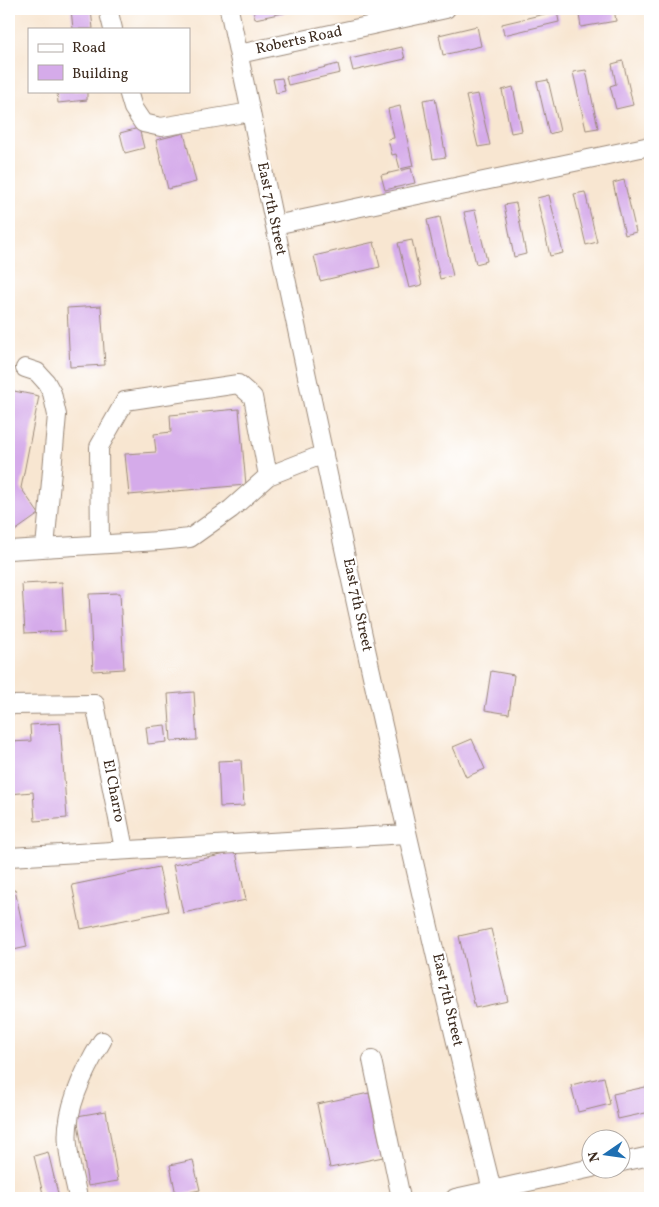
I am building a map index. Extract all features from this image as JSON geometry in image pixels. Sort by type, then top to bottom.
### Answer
[{"type":"street","points":[[108,9],[113,28]]},
{"type":"street","name":"East 7th Street","points":[[229,9],[407,834],[493,1194]]},
{"type":"street","name":"Roberts Road","points":[[239,54],[446,9]]},
{"type":"street","points":[[128,92],[133,108],[143,123],[161,127],[251,112]]},
{"type":"street","points":[[275,225],[650,146]]},
{"type":"street","points":[[25,368],[37,372],[46,382],[52,393],[57,415],[45,548]]},
{"type":"street","points":[[100,544],[99,447],[125,402],[238,384],[253,397],[268,476]]},
{"type":"street","points":[[9,550],[159,542],[190,538],[231,509],[268,476],[324,454]]},
{"type":"street","name":"El Charro","points":[[9,704],[95,704],[124,849]]},
{"type":"street","points":[[9,857],[407,834]]},
{"type":"street","points":[[78,1198],[68,1144],[70,1120],[80,1082],[89,1061],[102,1040]]},
{"type":"street","points":[[372,1060],[401,1198]]},
{"type":"street","points":[[632,1160],[650,1156]]},
{"type":"street","points":[[455,1198],[493,1194],[582,1171]]},
{"type":"building","points":[[71,9],[91,9],[93,28],[73,28]]},
{"type":"building","points":[[253,9],[297,9],[297,10],[255,19]]},
{"type":"building","points":[[578,9],[614,9],[616,21],[581,27]]},
{"type":"building","points":[[557,11],[559,22],[504,35],[502,24]]},
{"type":"building","points":[[477,26],[481,46],[443,55],[439,35]]},
{"type":"building","points":[[402,47],[405,59],[353,71],[350,59]]},
{"type":"building","points":[[623,61],[633,105],[616,109],[610,86],[616,84],[612,64]]},
{"type":"building","points":[[338,64],[340,73],[288,85],[286,77]]},
{"type":"building","points":[[586,70],[598,128],[586,130],[573,72]]},
{"type":"building","points":[[282,78],[285,91],[276,93],[273,79]]},
{"type":"building","points":[[548,80],[560,131],[549,134],[537,82]]},
{"type":"building","points":[[513,87],[522,131],[511,133],[502,90]]},
{"type":"building","points":[[57,92],[87,92],[87,100],[58,103]]},
{"type":"building","points":[[478,94],[490,145],[478,147],[466,96]]},
{"type":"building","points":[[435,98],[446,157],[433,159],[423,100]]},
{"type":"building","points":[[400,106],[413,166],[400,169],[396,154],[392,155],[388,139],[394,138],[388,109]]},
{"type":"building","points":[[139,128],[144,148],[125,153],[120,133]]},
{"type":"building","points":[[184,133],[196,182],[168,189],[156,140]]},
{"type":"building","points":[[411,168],[415,183],[385,190],[381,175]]},
{"type":"building","points":[[624,180],[636,232],[625,235],[613,183]]},
{"type":"building","points":[[585,192],[597,242],[586,245],[574,194]]},
{"type":"building","points":[[549,195],[563,253],[550,256],[537,198]]},
{"type":"building","points":[[516,203],[526,254],[514,257],[504,205]]},
{"type":"building","points":[[475,210],[487,261],[476,264],[464,212]]},
{"type":"building","points":[[440,217],[453,276],[440,279],[427,220]]},
{"type":"building","points":[[412,240],[422,285],[409,288],[398,243]]},
{"type":"building","points":[[374,242],[380,267],[320,281],[314,256]]},
{"type":"building","points":[[101,306],[105,365],[70,367],[67,308]]},
{"type":"building","points":[[9,390],[39,396],[21,488],[39,514],[12,533],[9,528]]},
{"type":"building","points":[[239,409],[246,485],[129,495],[125,454],[156,452],[154,434],[171,432],[170,415]]},
{"type":"building","points":[[62,582],[65,631],[25,633],[22,584]]},
{"type":"building","points":[[120,593],[124,669],[93,671],[89,594]]},
{"type":"building","points":[[491,671],[514,675],[509,714],[485,710]]},
{"type":"building","points":[[194,692],[197,740],[171,741],[168,694]]},
{"type":"building","points":[[60,723],[67,818],[35,821],[33,792],[9,794],[9,742],[31,741],[30,725]]},
{"type":"building","points":[[165,725],[167,742],[148,744],[146,727]]},
{"type":"building","points":[[472,739],[485,769],[466,777],[453,747]]},
{"type":"building","points":[[241,760],[244,806],[220,807],[218,761]]},
{"type":"building","points":[[236,852],[246,900],[183,913],[173,865]]},
{"type":"building","points":[[159,867],[168,911],[81,929],[72,885]]},
{"type":"building","points":[[15,890],[27,947],[9,951],[9,891]]},
{"type":"building","points":[[491,929],[508,1001],[475,1008],[459,936]]},
{"type":"building","points":[[604,1077],[610,1104],[578,1112],[571,1085]]},
{"type":"building","points":[[650,1086],[650,1112],[618,1119],[613,1094]]},
{"type":"building","points":[[369,1093],[383,1157],[330,1168],[317,1104]]},
{"type":"building","points":[[106,1111],[118,1181],[88,1186],[77,1116]]},
{"type":"building","points":[[48,1152],[59,1198],[44,1198],[34,1156]]},
{"type":"building","points":[[193,1160],[200,1190],[176,1195],[170,1165]]}]
